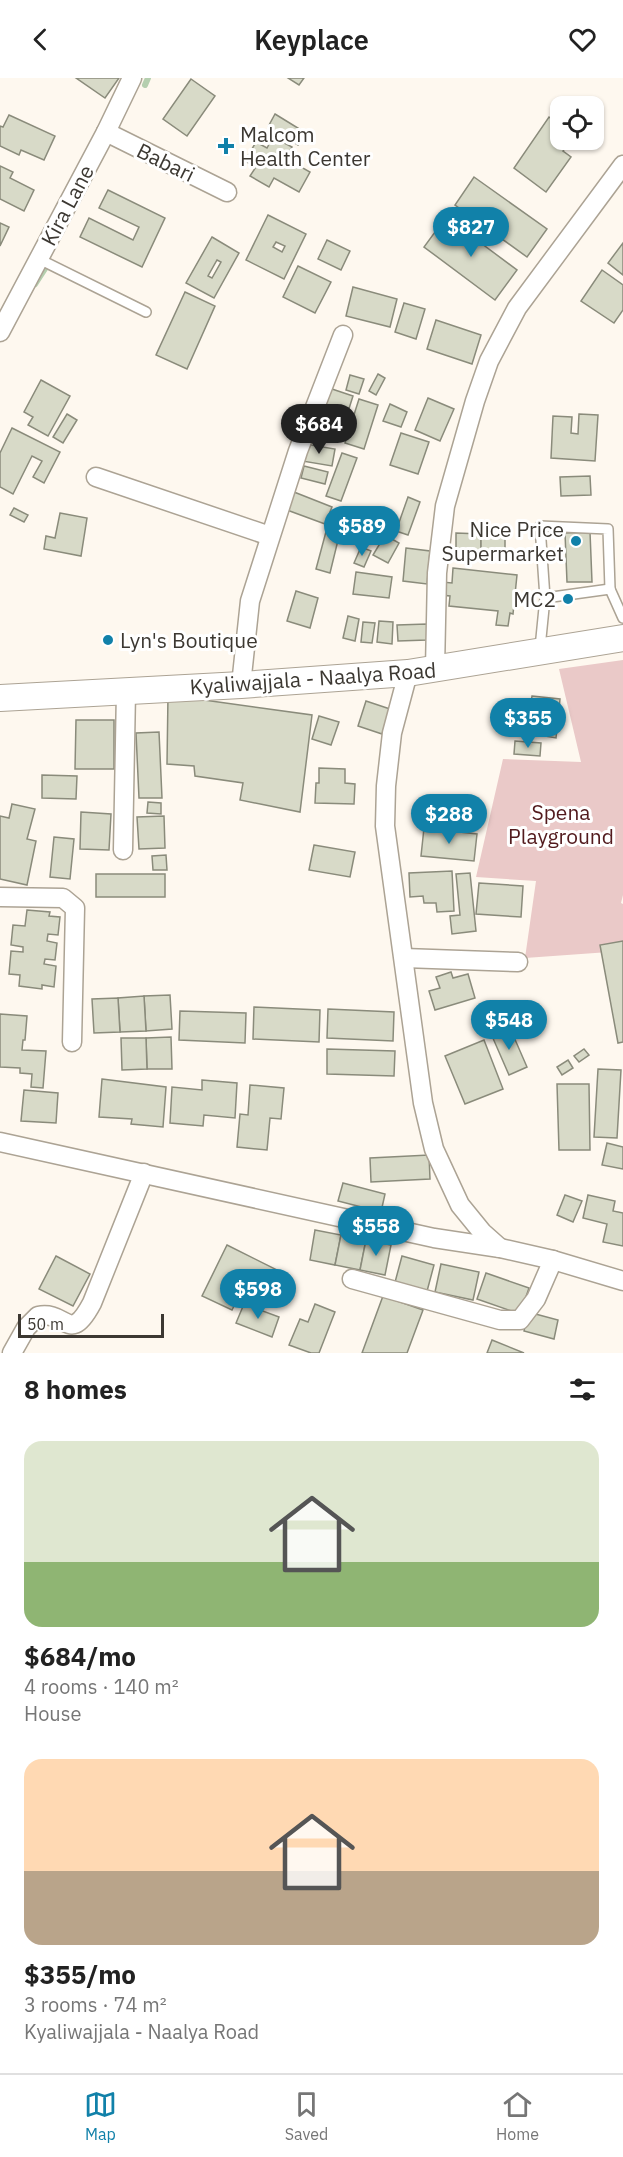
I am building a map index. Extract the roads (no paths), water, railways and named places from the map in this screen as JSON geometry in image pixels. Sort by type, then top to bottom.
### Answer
[{"type":"main road","name":"Kyaliwajjala - Naalya Road","points":[[0,698],[408,673],[623,638]]},
{"type":"street","name":"Kira Lane","points":[[0,332],[106,132],[132,78]]},
{"type":"street","name":"Babari","points":[[106,132],[227,192]]},
{"type":"street","points":[[435,669],[437,573],[445,506],[489,361],[517,309],[623,165]]},
{"type":"street","points":[[241,685],[250,601],[298,451],[343,335]]},
{"type":"street","points":[[96,477],[270,536]]},
{"type":"street","points":[[408,673],[392,733],[386,786],[385,826],[423,1103],[434,1149],[460,1205],[482,1232],[500,1248]]},
{"type":"street","points":[[123,850],[126,691]]},
{"type":"street","points":[[0,897],[63,898],[75,908],[72,1042]]},
{"type":"street","points":[[404,958],[518,962]]},
{"type":"street","points":[[0,1142],[434,1238],[500,1248],[553,1260],[623,1281]]},
{"type":"street","points":[[12,1353],[26,1328],[38,1316],[50,1317],[72,1325],[78,1324],[85,1317],[144,1173]]},
{"type":"street","points":[[352,1279],[500,1320],[520,1320],[536,1299],[553,1260]]},
{"type":"lane","points":[[39,259],[146,312]]},
{"type":"lane","points":[[539,652],[545,598],[540,526],[608,529],[610,589],[623,618]]},
{"type":"lane","points":[[545,598],[610,589]]},
{"type":"waterway","points":[[145,85],[148,78]]},
{"type":"waterway","points":[[35,284],[46,267]]},
{"type":"place","name":"Malcom Health Center","points":[[226,146]]},
{"type":"place","name":"Nice Price Supermarket","points":[[576,541]]},
{"type":"place","name":"MC2","points":[[568,599]]},
{"type":"place","name":"Lyn's Boutique","points":[[108,640]]},
{"type":"park label","name":"Spena Playground","points":[[561,824]]}]
